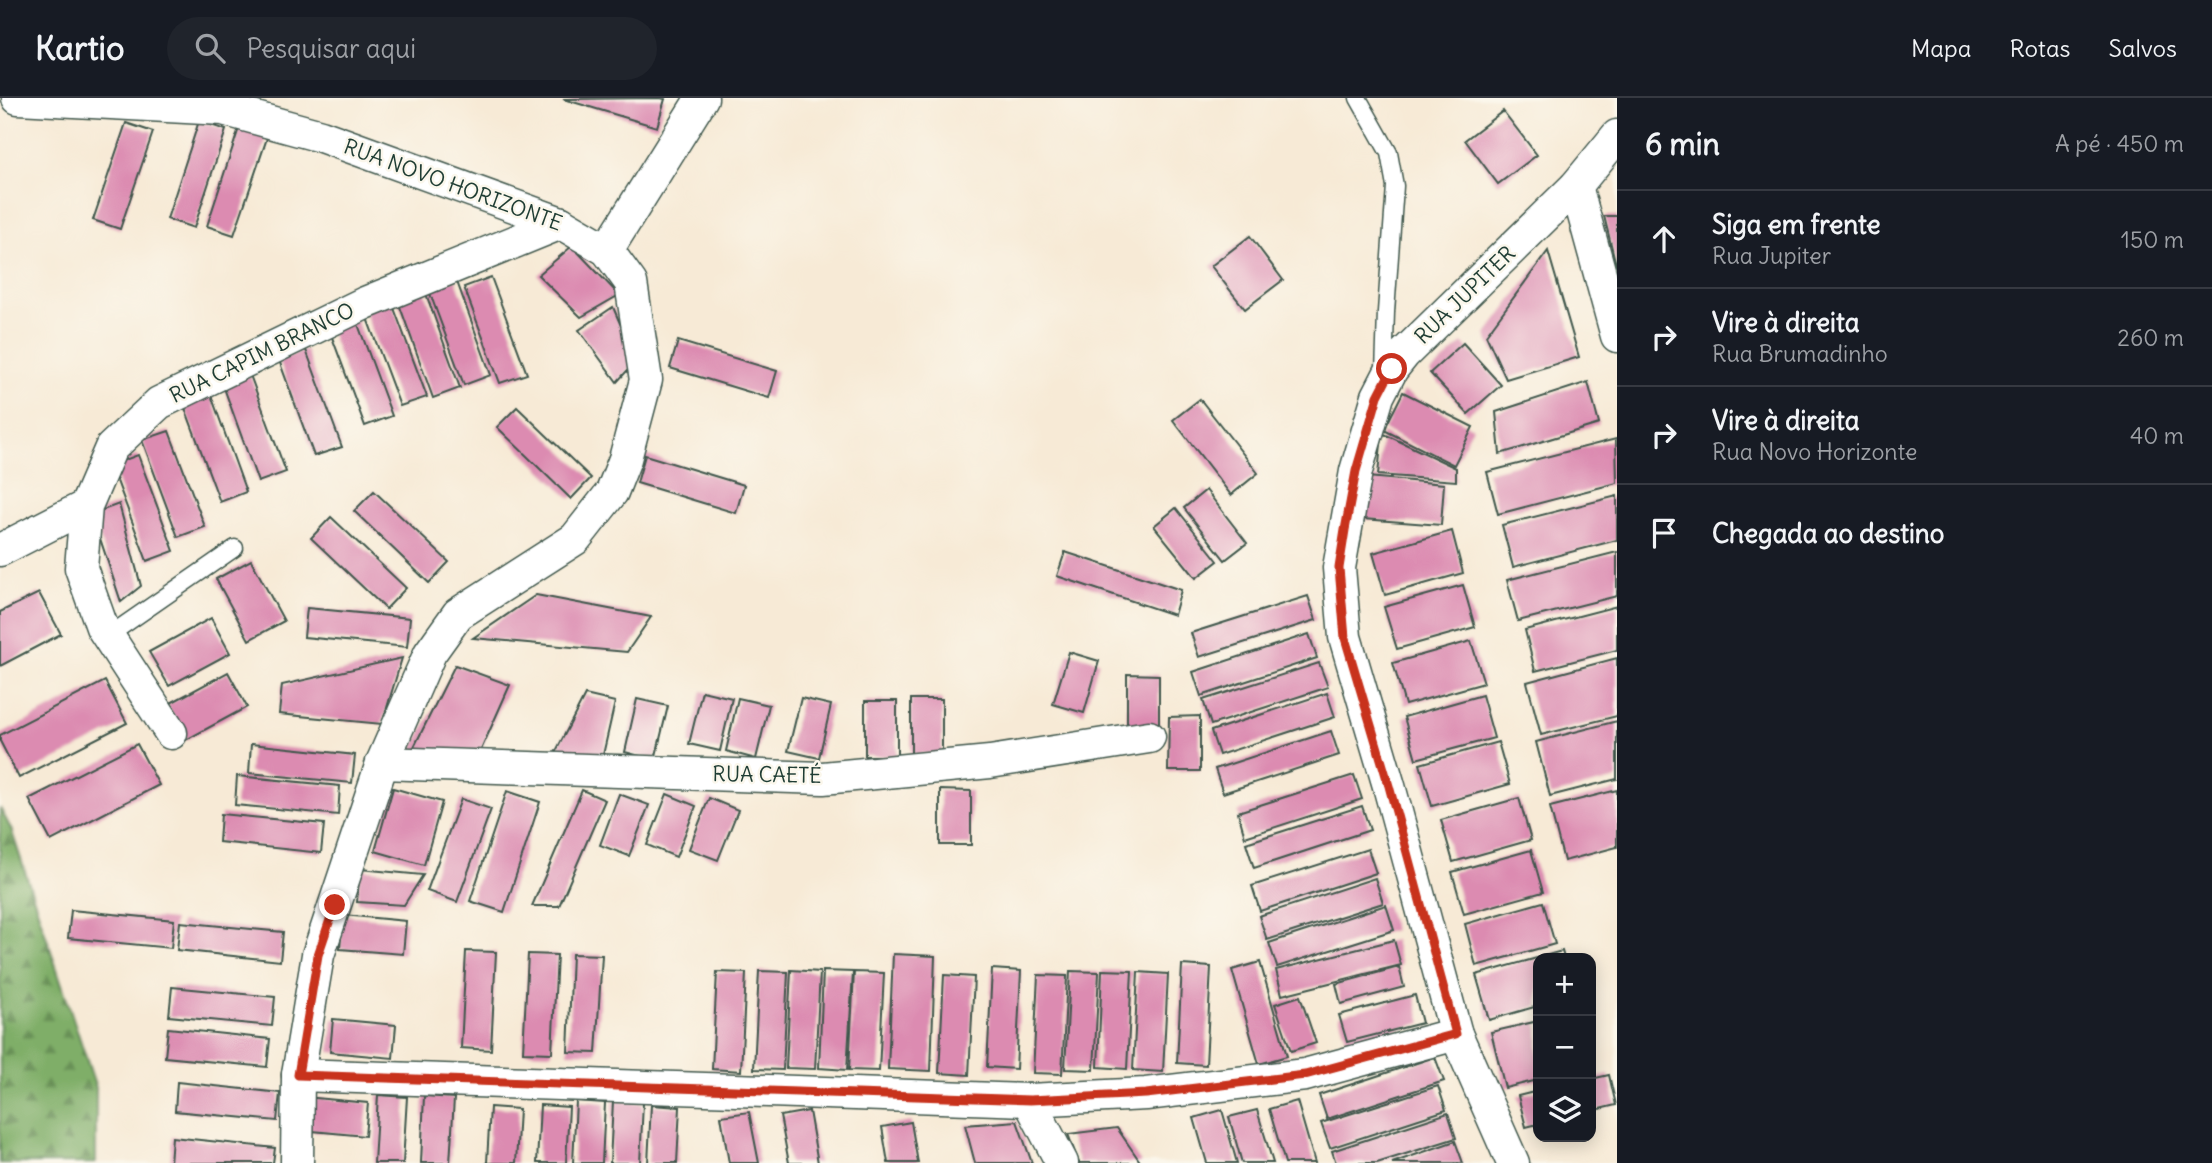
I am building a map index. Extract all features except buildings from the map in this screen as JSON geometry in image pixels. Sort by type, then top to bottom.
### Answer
[{"type":"street","name":"RUA NOVO HORIZONTE","points":[[18,98],[224,104],[321,136],[561,223],[607,250],[631,283],[646,380],[625,459],[612,492],[575,539],[458,614],[430,653],[382,762],[318,955],[298,1075],[297,1163]]},
{"type":"street","points":[[607,250],[702,98]]},
{"type":"street","name":"RUA JUPITER","points":[[1513,1163],[1456,1034],[1389,786],[1345,638],[1339,568],[1356,471],[1378,396],[1392,369],[1404,354],[1576,186],[1617,136]]},
{"type":"street","points":[[1576,186],[1617,336]]},
{"type":"street","name":"RUA CAPIM BRANCO","points":[[171,733],[102,627],[81,568],[86,506],[111,448],[159,403],[365,303],[561,223]]},
{"type":"street","points":[[0,550],[86,506]]},
{"type":"street","name":"RUA CAETÉ","points":[[382,762],[823,778],[990,762],[1149,737]]},
{"type":"street","points":[[298,1075],[1030,1100],[1146,1094],[1305,1075],[1456,1034]]},
{"type":"street","points":[[1030,1100],[1062,1163]]},
{"type":"lane","points":[[1358,98],[1389,153],[1395,186],[1384,384]]},
{"type":"lane","points":[[107,636],[235,548]]},
{"type":"green space","points":[[0,808],[11,829],[96,1088],[96,1163],[0,1163]]},
{"type":"route","points":[[335,905],[318,955],[298,1075],[1030,1100],[1146,1094],[1305,1075],[1456,1034],[1389,786],[1345,638],[1339,568],[1345,530],[1356,471],[1378,396],[1392,369]]}]
